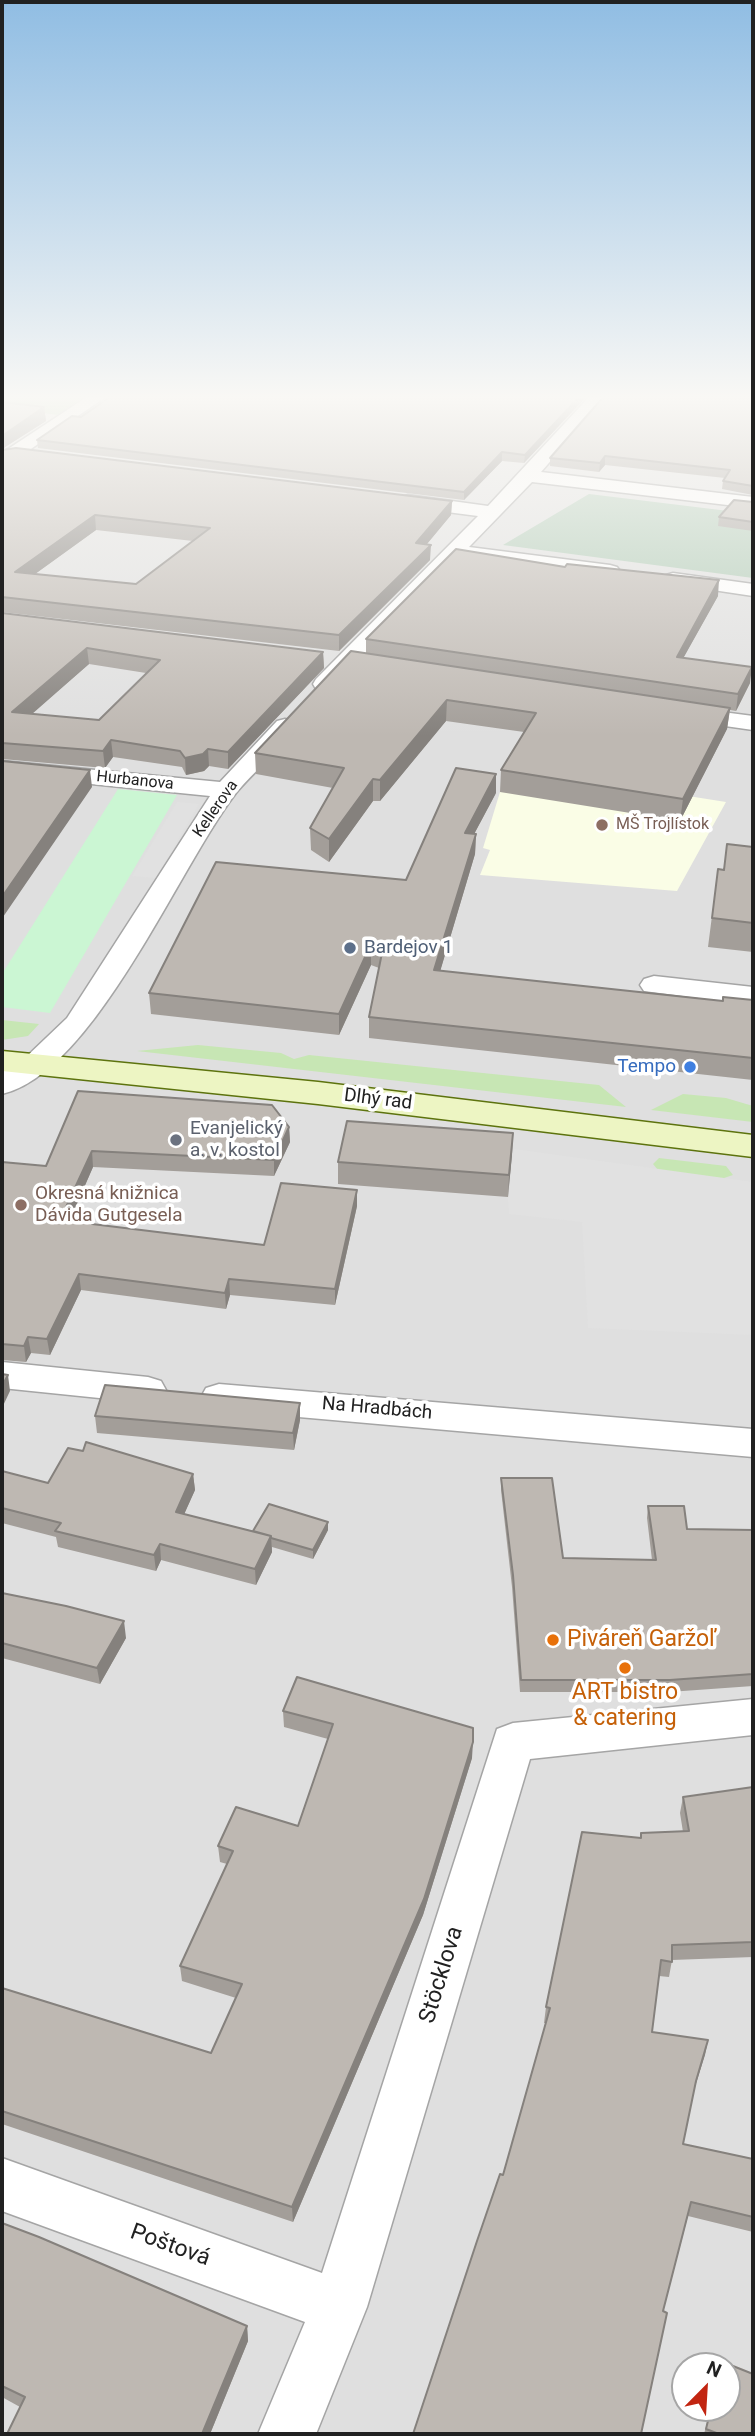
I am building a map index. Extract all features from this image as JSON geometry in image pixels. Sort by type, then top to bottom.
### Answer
[{"type":"street","points":[[465,509],[492,512]]},
{"type":"street","name":"Kellerova","points":[[2,1085],[19,1063],[60,1043],[82,1018],[226,790],[345,661],[495,509]]},
{"type":"street","points":[[452,551],[629,573]]},
{"type":"street","points":[[656,577],[753,590]]},
{"type":"street","points":[[321,657],[372,666]]},
{"type":"street","points":[[666,711],[753,723]]},
{"type":"street","name":"Hurbanova","points":[[2,768],[226,790]]},
{"type":"street","points":[[654,985],[753,996]]},
{"type":"street","name":"Dlhý rad","points":[[19,1063],[318,1093],[753,1146]]},
{"type":"street","name":"Na Hradbách","points":[[2,1375],[597,1432],[753,1443]]},
{"type":"street","name":"Stöcklova","points":[[287,2434],[339,2307],[513,1742],[753,1717]]},
{"type":"street","name":"Poštová","points":[[2,2185],[339,2307]]},
{"type":"shaded area","points":[[2,509],[753,509],[753,2434],[2,2434]]},
{"type":"shaded area","points":[[564,509],[709,509],[753,514],[753,578],[503,545]]},
{"type":"shaded area","name":"MŠ Trojlístok","points":[[514,769],[726,802],[677,891],[480,875],[490,850],[483,848],[500,792]]},
{"type":"shaded area","points":[[177,802],[199,804],[156,878],[132,876]]},
{"type":"shaded area","points":[[514,1149],[753,1182],[753,1335],[588,1328],[582,1222],[509,1214],[508,1197]]},
{"type":"green space","points":[[118,789],[177,795],[50,1013],[2,1007],[2,974]]},
{"type":"green space","points":[[2,1020],[39,1024],[28,1036],[2,1040]]},
{"type":"green space","points":[[198,1045],[281,1053],[294,1059],[309,1055],[599,1085],[626,1107],[137,1051]]},
{"type":"green space","points":[[683,1094],[726,1098],[753,1106],[753,1122],[651,1110]]},
{"type":"green space","points":[[659,1158],[726,1166],[733,1175],[721,1179],[658,1170],[653,1164]]},
{"type":"building","points":[[2,509],[445,509],[416,543],[431,545],[339,635],[2,597]],"holes":[[[95,515],[210,528],[136,584],[15,572]]]},
{"type":"building","points":[[726,509],[753,509],[753,522],[719,517]]},
{"type":"building","points":[[456,549],[565,567],[567,564],[719,580],[677,657],[752,667],[738,694],[366,639]]},
{"type":"building","points":[[2,613],[323,652],[228,752],[208,749],[203,754],[185,758],[180,751],[111,740],[103,751],[2,743]],"holes":[[[87,648],[160,660],[99,720],[12,712]]]},
{"type":"building","points":[[351,651],[730,708],[683,799],[501,770],[536,713],[447,700],[380,780],[373,779],[329,839],[310,828],[344,768],[255,753]]},
{"type":"building","points":[[2,761],[90,770],[2,897],[3,789]]},
{"type":"building","points":[[456,768],[496,774],[465,833],[476,834],[434,970],[723,1001],[723,997],[753,1000],[753,1058],[369,1017],[383,948],[371,944],[339,1014],[149,993],[216,862],[406,880]]},
{"type":"building","points":[[727,844],[753,847],[753,923],[712,918],[718,869],[724,870]]},
{"type":"building","points":[[78,1091],[272,1105],[289,1127],[274,1160],[92,1151],[61,1218],[264,1245],[281,1183],[357,1190],[335,1289],[229,1279],[225,1293],[79,1274],[47,1339],[28,1337],[24,1346],[2,1344],[2,1162],[46,1166]]},
{"type":"building","points":[[347,1121],[513,1133],[509,1175],[338,1162]]},
{"type":"building","points":[[2,1374],[8,1375],[2,1386]]},
{"type":"building","points":[[105,1385],[300,1403],[293,1433],[95,1416]]},
{"type":"building","points":[[86,1442],[193,1474],[176,1512],[271,1536],[255,1569],[160,1544],[154,1555],[55,1531],[61,1523],[2,1508],[2,1471],[48,1483],[68,1448],[83,1451]]},
{"type":"building","points":[[501,1478],[552,1478],[563,1558],[656,1560],[648,1506],[684,1506],[687,1529],[753,1530],[753,1674],[670,1680],[521,1680],[513,1575]]},
{"type":"building","points":[[269,1504],[328,1522],[313,1550],[253,1531]]},
{"type":"building","points":[[2,1593],[124,1621],[97,1668],[2,1643]]},
{"type":"building","points":[[297,1677],[473,1728],[473,1742],[424,1899],[292,2207],[2,2111],[2,1988],[211,2053],[242,1984],[180,1966],[233,1851],[218,1846],[236,1807],[298,1826],[333,1724],[283,1711]]},
{"type":"building","points":[[753,1787],[753,1942],[672,1945],[672,1962],[661,1960],[652,2032],[708,2040],[683,2144],[753,2159],[753,2217],[691,2202],[663,2311],[667,2313],[641,2434],[413,2434],[500,2174],[503,2175],[550,2008],[546,2007],[582,1832],[641,1838],[641,1833],[689,1831],[683,1797]]},
{"type":"building","points":[[2,2223],[247,2326],[202,2434],[7,2434],[25,2397],[2,2386]]},
{"type":"building","points":[[741,2369],[753,2374],[753,2434],[719,2434],[706,2429],[708,2422],[741,2422]]},
{"type":"place","name":"MŠ Trojlístok","points":[[602,825]]},
{"type":"place","name":"Bardejov 1","points":[[350,948]]},
{"type":"place","name":"Tempo","points":[[690,1067]]},
{"type":"place","name":"Evanjelický a. v. kostol","points":[[176,1140]]},
{"type":"place","name":"Okresná knižnica Dávida Gutgesela","points":[[21,1205]]},
{"type":"place","name":"Piváreň Garžoľ","points":[[553,1640]]},
{"type":"place","name":"ART bistro & catering","points":[[625,1668]]}]
